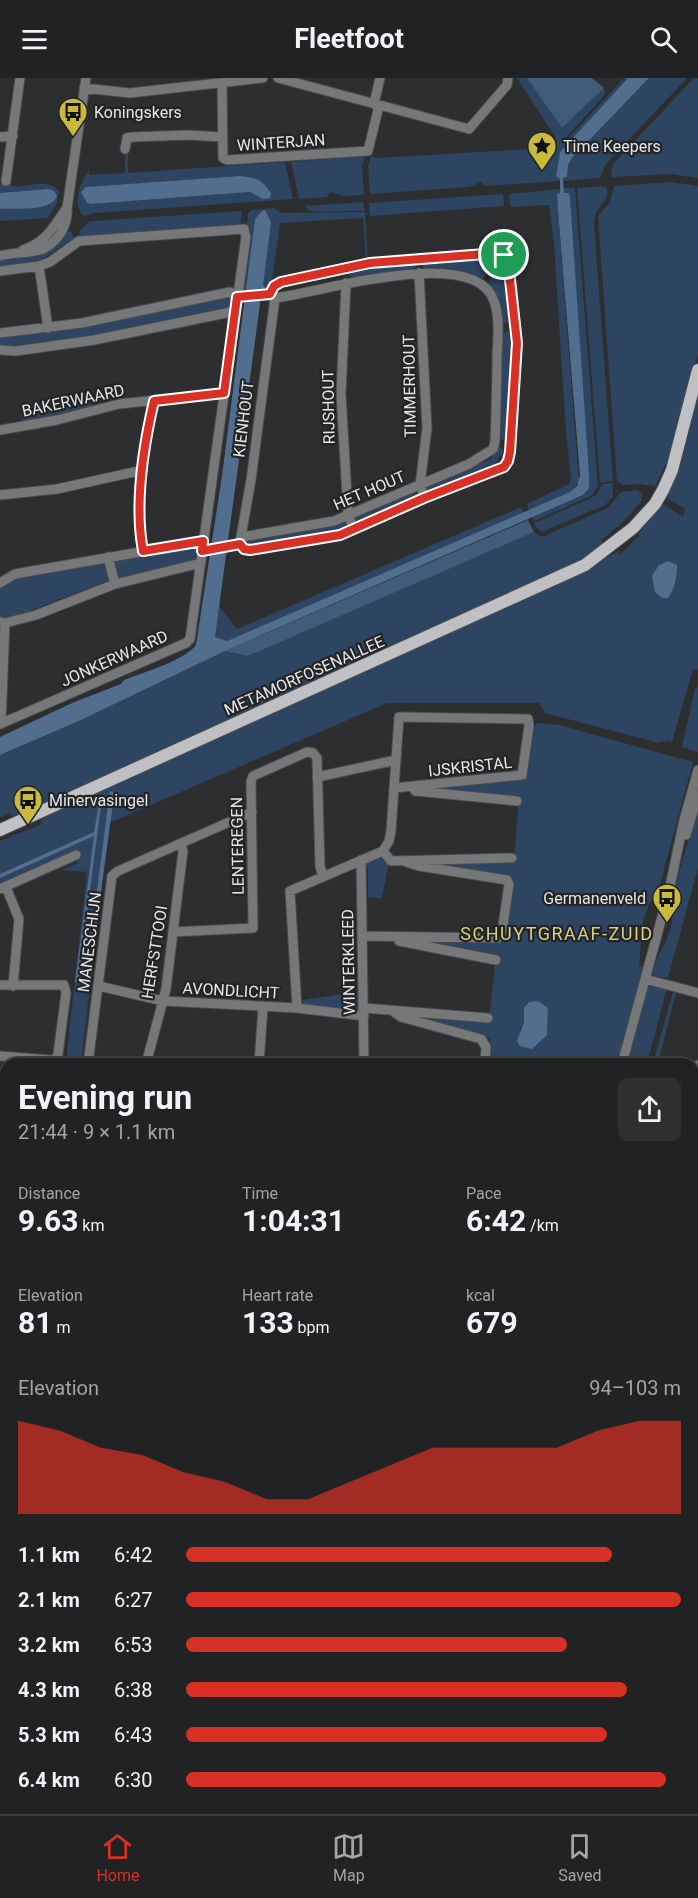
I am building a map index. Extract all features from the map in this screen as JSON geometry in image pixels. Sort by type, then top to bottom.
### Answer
[{"type":"main road","name":"METAMORFOSENALLEE","points":[[0,830],[585,565],[616,542],[653,494],[676,450],[698,370]]},
{"type":"street","points":[[6,181],[20,78]]},
{"type":"street","points":[[0,256],[18,252],[39,243],[57,225],[67,208],[85,83],[130,93],[263,78]]},
{"type":"street","points":[[278,78],[469,129],[507,85],[508,78]]},
{"type":"street","points":[[376,105],[380,78]]},
{"type":"street","name":"WINTERJAN","points":[[222,84],[223,158],[227,160],[368,151],[376,105]]},
{"type":"street","points":[[126,149],[127,138],[133,137],[188,135],[223,137]]},
{"type":"street","points":[[0,137],[13,136]]},
{"type":"street","name":"JONKERWAARD","points":[[1,724],[186,643],[191,634],[205,547],[246,237],[244,229],[79,241],[50,262],[39,266]]},
{"type":"street","name":"HET HOUT","points":[[241,541],[244,549],[250,550],[340,535],[424,498],[504,467],[508,461],[516,361],[516,328],[510,267],[504,255],[370,263],[281,282],[274,286],[270,295]]},
{"type":"street","points":[[0,271],[39,266],[48,328]]},
{"type":"street","name":"HET HOUT","points":[[0,583],[15,574],[143,551],[229,546],[241,541],[334,521],[348,513],[420,485],[484,456],[493,449],[498,328],[494,300],[483,284],[468,277],[419,273],[270,295],[239,297],[231,292],[111,317]]},
{"type":"street","name":"TIMMERHOUT","points":[[419,273],[427,428],[420,485],[424,498]]},
{"type":"street","name":"RIJSHOUT","points":[[346,283],[341,394],[348,513],[353,529]]},
{"type":"street","name":"KIENHOUT","points":[[241,541],[251,480],[270,295]]},
{"type":"street","points":[[0,350],[26,350],[114,336],[236,311]]},
{"type":"street","points":[[0,333],[48,328],[111,317],[114,336]]},
{"type":"street","points":[[498,328],[516,328]]},
{"type":"street","name":"BAKERWAARD","points":[[0,430],[57,420],[119,404],[224,393]]},
{"type":"street","points":[[143,551],[138,520],[154,401]]},
{"type":"street","points":[[495,442],[510,444]]},
{"type":"street","points":[[0,495],[57,489],[143,470]]},
{"type":"street","points":[[108,557],[116,584]]},
{"type":"street","points":[[1,724],[2,623],[36,615],[116,584],[201,563]]},
{"type":"street","name":"IJSKRISTAL","points":[[394,788],[522,775],[528,719],[399,717],[396,760]]},
{"type":"street","name":"LENTEREGEN","points":[[174,933],[253,928],[251,782],[254,776],[307,752],[313,753],[317,758],[322,878]]},
{"type":"street","points":[[297,1008],[290,891],[383,851],[389,841],[396,760],[317,777]]},
{"type":"street","points":[[624,1058],[698,770]]},
{"type":"street","name":"IJSKRISTAL","points":[[394,788],[517,801]]},
{"type":"street","points":[[674,868],[698,795]]},
{"type":"street","name":"MANESCHIJN","points":[[90,1058],[112,876],[118,871],[252,812]]},
{"type":"street","name":"HERFSTTOOI","points":[[148,1058],[163,1001],[174,933],[183,851],[181,843]]},
{"type":"street","points":[[383,851],[391,861],[406,862],[512,858]]},
{"type":"street","points":[[13,986],[19,919],[3,888],[76,855]]},
{"type":"street","name":"WINTERKLEED","points":[[361,860],[364,1058]]},
{"type":"street","points":[[362,936],[498,938],[502,932],[507,880],[406,862]]},
{"type":"street","points":[[380,936],[496,960]]},
{"type":"street","points":[[645,979],[698,993]]},
{"type":"street","points":[[0,985],[64,985],[66,993],[56,1058]]},
{"type":"street","name":"AVONDLICHT","points":[[99,986],[163,1001],[364,1012],[390,1010],[488,1018]]},
{"type":"street","points":[[259,1058],[263,1006]]},
{"type":"street","points":[[390,1010],[401,1017],[481,1040],[486,1047],[485,1058]]},
{"type":"shaded area","points":[[517,78],[527,78],[562,128],[604,88],[605,93],[602,98],[563,141],[564,143],[624,78],[628,78],[560,152],[556,176],[560,178],[560,181],[485,186],[481,182],[469,187],[370,194],[368,166],[371,156],[376,158],[548,148],[556,138]]},
{"type":"shaded area","points":[[527,78],[592,78],[604,88],[562,128]]},
{"type":"shaded area","points":[[628,78],[649,78],[572,158],[568,165],[567,177],[563,178],[564,193],[569,193],[570,198],[589,474],[589,488],[583,495],[225,651],[81,720],[0,755],[0,737],[72,703],[121,684],[124,680],[173,661],[196,645],[222,476],[255,219],[262,211],[265,210],[271,222],[263,285],[266,288],[262,289],[215,637],[227,641],[570,492],[577,486],[580,475],[557,194],[560,193],[560,179],[556,176],[560,152]]},
{"type":"shaded area","points":[[649,78],[687,78],[605,165],[600,178],[564,181],[563,178],[567,177],[568,165],[572,158]]},
{"type":"shaded area","points":[[694,78],[698,78],[698,178],[671,174],[612,177],[611,169],[614,163]]},
{"type":"shaded area","points":[[125,152],[128,152],[128,173],[285,162],[293,199],[95,213],[83,216],[78,205],[78,193],[89,171],[89,175],[125,173]],"holes":[[[239,176],[253,177],[264,199],[250,192],[91,204],[86,187]]]},
{"type":"shaded area","points":[[365,156],[362,166],[364,195],[343,196],[330,192],[327,197],[299,199],[291,162]]},
{"type":"shaded area","points":[[239,176],[254,178],[261,182],[271,193],[270,198],[263,199],[250,192],[91,204],[87,203],[81,192],[86,187]]},
{"type":"shaded area","points":[[671,182],[698,186],[698,353],[673,448],[655,487],[650,484],[649,486],[622,485],[617,481],[598,216],[610,202],[614,186]]},
{"type":"shaded area","points":[[6,183],[12,186],[47,184],[53,186],[59,191],[57,203],[48,218],[0,221],[0,209],[49,206],[48,189],[0,193],[0,184]]},
{"type":"shaded area","points":[[603,186],[607,188],[607,195],[596,212],[594,225],[613,481],[600,483],[577,188]]},
{"type":"shaded area","points":[[564,188],[575,188],[598,486],[591,496],[534,521],[532,517],[583,495],[570,198],[569,193],[564,193]]},
{"type":"shaded area","points":[[48,189],[54,191],[57,196],[48,205],[0,209],[0,193]]},
{"type":"shaded area","points":[[560,189],[560,194],[557,194],[558,211],[579,481],[571,492],[529,510],[527,504],[569,484],[571,478],[554,243],[549,205],[510,207],[509,194]]},
{"type":"shaded area","points":[[503,194],[504,206],[370,216],[369,203]]},
{"type":"shaded area","points":[[363,202],[365,211],[314,211],[307,210],[306,206]]},
{"type":"shaded area","points":[[274,208],[281,213],[365,212],[368,260],[366,260],[363,218],[280,223],[272,281],[266,288],[262,285],[261,213],[255,219],[246,291],[242,292],[248,213],[251,210]]},
{"type":"shaded area","points":[[242,211],[240,225],[80,236],[79,232],[88,222],[93,221]]},
{"type":"shaded area","points":[[65,231],[72,232],[74,238],[42,259],[26,264],[0,266],[0,260],[35,254]]},
{"type":"shaded area","points":[[498,258],[482,279],[471,273],[449,268],[424,268],[423,263]]},
{"type":"shaded area","points":[[503,261],[506,269],[511,319],[510,322],[504,324],[498,298],[487,285]]},
{"type":"shaded area","points":[[416,263],[415,270],[352,278],[349,275],[352,271]]},
{"type":"shaded area","points":[[226,295],[233,300],[230,308],[70,339],[0,347],[0,338],[90,326]]},
{"type":"shaded area","points":[[505,332],[509,332],[513,337],[503,440],[499,438],[501,337]]},
{"type":"shaded area","points":[[698,387],[698,670],[693,669],[672,742],[666,740],[659,743],[545,713],[539,703],[387,703],[109,823],[81,1058],[66,1058],[87,872],[62,870],[78,863],[76,858],[0,886],[0,841],[42,824],[41,820],[63,806],[587,569],[618,551],[621,554],[639,536],[656,510],[659,512],[663,504],[683,517],[685,509],[667,498],[669,495],[664,492]]},
{"type":"shaded area","points":[[91,403],[92,408],[22,425],[21,410]]},
{"type":"shaded area","points":[[498,446],[504,450],[495,465],[428,492],[425,487],[491,459]]},
{"type":"shaded area","points":[[613,483],[613,497],[605,505],[542,532],[537,529],[534,523],[589,499],[597,494],[602,484]]},
{"type":"shaded area","points":[[636,490],[643,493],[641,498],[643,500],[620,525],[601,540],[603,543],[585,559],[38,808],[11,816],[9,813],[0,818],[0,755],[81,720],[225,651],[248,656],[534,532],[544,536],[608,508],[621,492]]},
{"type":"shaded area","points":[[412,491],[417,494],[416,497],[353,522],[354,517]]},
{"type":"shaded area","points":[[521,507],[524,512],[227,641],[215,637],[219,606],[237,629]]},
{"type":"shaded area","points":[[528,520],[534,532],[248,656],[225,651]]},
{"type":"shaded area","points":[[344,521],[346,527],[333,532],[251,547],[243,544],[253,538]]},
{"type":"shaded area","points":[[196,546],[200,551],[197,560],[117,578],[113,562]]},
{"type":"shaded area","points":[[668,561],[677,565],[676,578],[668,598],[662,598],[655,592],[652,576],[659,565]]},
{"type":"shaded area","points":[[106,562],[110,580],[14,617],[0,617],[0,588],[5,587],[11,579]]},
{"type":"shaded area","points":[[698,687],[698,752],[682,747],[695,688]]},
{"type":"shaded area","points":[[537,723],[559,725],[693,762],[660,884],[643,921],[639,966],[643,967],[619,1058],[488,1058],[490,1039],[405,1016],[489,1021],[495,965],[497,964],[413,941],[501,941],[504,938],[512,878],[424,865],[514,861],[519,797],[431,790],[431,788],[525,780],[531,728],[534,728]],"holes":[[[548,1009],[547,1035],[520,1030],[524,1022]]]},
{"type":"shaded area","points":[[110,791],[114,795],[89,981],[85,981]]},
{"type":"shaded area","points":[[100,798],[102,798],[78,982],[75,982],[94,836],[0,878],[0,874],[94,832]]},
{"type":"shaded area","points":[[698,807],[698,868],[668,978],[656,976],[652,973],[670,930],[671,900]]},
{"type":"shaded area","points":[[379,856],[389,862],[382,898],[368,897],[368,867],[365,864]]},
{"type":"shaded area","points":[[651,985],[667,988],[648,1058],[629,1058],[647,988]]},
{"type":"shaded area","points":[[358,992],[359,1008],[356,1011],[305,1005],[302,1000]]},
{"type":"shaded area","points":[[673,992],[676,993],[659,1058],[654,1058]]},
{"type":"shaded area","points":[[538,1001],[548,1008],[547,1035],[532,1049],[520,1046],[517,1041],[524,1022],[524,1008],[529,1002]]},
{"type":"place","name":"Koningskers","points":[[73,138]]},
{"type":"place","name":"Time Keepers","points":[[542,172]]},
{"type":"place","name":"Minervasingel","points":[[28,826]]},
{"type":"place","name":"Germanenveld","points":[[667,924]]},
{"type":"district","name":"SCHUYTGRAAF-ZUID","points":[[557,934]]},
{"type":"route","points":[[485,254],[504,255],[510,267],[517,343],[510,452],[504,467],[424,498],[340,535],[250,550],[244,549],[240,544],[202,551],[203,541],[143,551],[138,520],[154,401],[224,393],[237,297],[270,294],[274,286],[281,282],[370,263],[485,254]]}]
